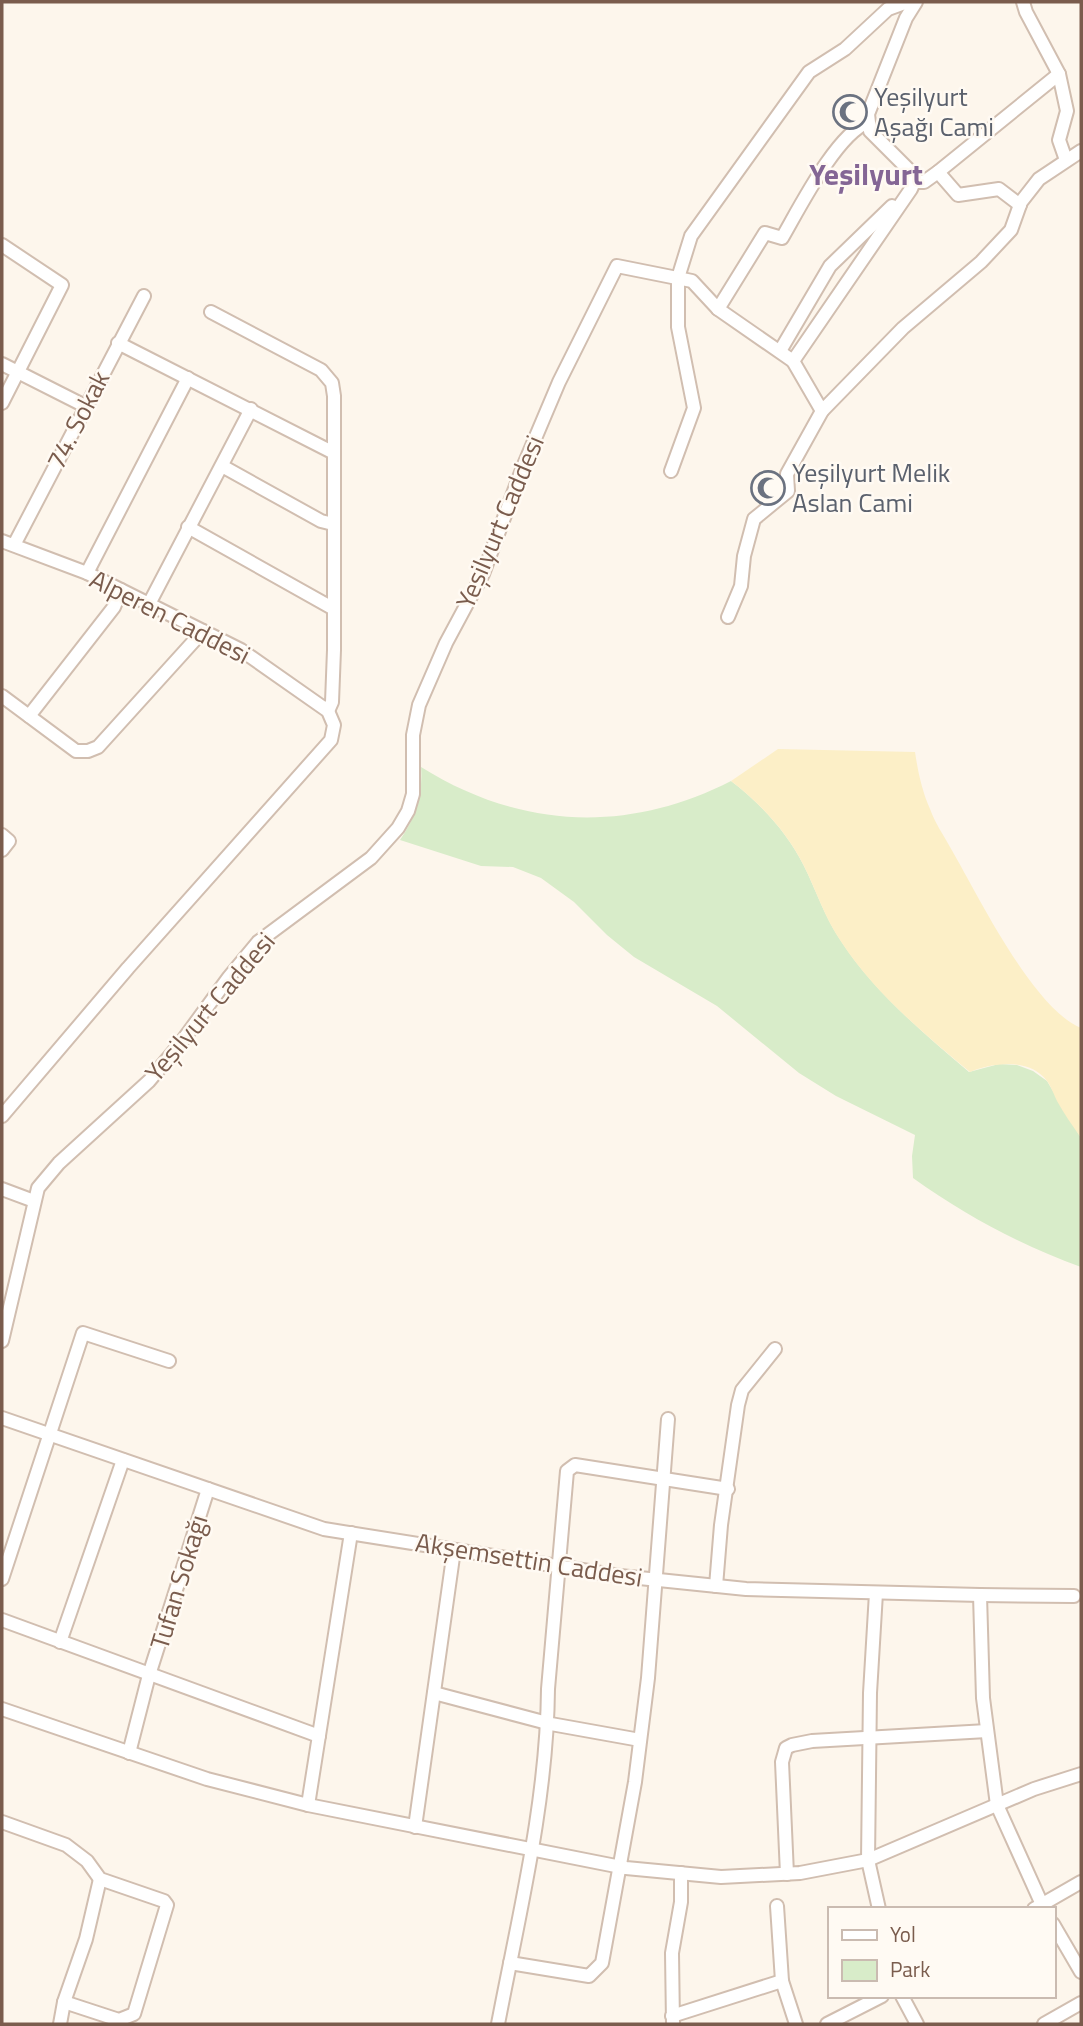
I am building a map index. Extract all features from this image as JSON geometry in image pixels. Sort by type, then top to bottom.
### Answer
[{"type":"street","points":[[671,471],[694,408],[678,327],[678,278],[691,236],[809,72],[845,49],[888,9],[907,2]]},
{"type":"street","points":[[793,361],[911,186],[910,169],[870,131],[868,122],[870,105],[906,18],[916,2]]},
{"type":"street","points":[[1023,2],[1059,75],[1067,111],[1059,140],[1066,160]]},
{"type":"street","points":[[780,351],[830,266],[860,235],[911,186],[924,182],[938,172],[1059,75]]},
{"type":"street","points":[[718,309],[765,233],[782,238],[818,177],[855,128],[868,122]]},
{"type":"street","points":[[728,617],[741,586],[744,556],[754,519],[788,491],[787,474],[822,411],[903,328],[981,262],[1010,230],[1020,205],[1039,179],[1081,151]]},
{"type":"street","points":[[938,172],[957,195],[999,189],[1020,205]]},
{"type":"street","points":[[860,235],[872,243]]},
{"type":"street","points":[[2,245],[62,285],[2,403]]},
{"type":"street","name":"Yeşilyurt Caddesi","points":[[2,1341],[38,1188],[59,1163],[157,1072],[258,942],[371,858],[398,828],[408,811],[413,794],[413,735],[419,705],[446,643],[483,574],[523,467],[559,382],[617,266],[678,278]]},
{"type":"street","points":[[830,266],[849,278]]},
{"type":"street","points":[[678,278],[692,281],[718,309],[793,361],[822,411]]},
{"type":"street","name":"74. Sokak","points":[[8,542],[144,296]]},
{"type":"street","points":[[2,1116],[119,978],[331,740],[334,725],[328,711],[332,702],[334,610],[334,389],[321,370],[211,312]]},
{"type":"street","points":[[118,343],[334,453]]},
{"type":"street","points":[[2,364],[85,406]]},
{"type":"street","points":[[87,573],[188,378]]},
{"type":"street","points":[[149,604],[251,409]]},
{"type":"street","points":[[222,466],[320,521],[333,524]]},
{"type":"street","points":[[188,527],[334,610]]},
{"type":"street","name":"Alperen Caddesi","points":[[8,542],[87,573],[241,650],[328,711]]},
{"type":"street","points":[[29,716],[114,607],[121,590]]},
{"type":"street","points":[[2,696],[76,751],[88,751],[98,747],[203,631]]},
{"type":"street","points":[[2,835],[9,841],[2,850]]},
{"type":"street","points":[[2,1189],[34,1201]]},
{"type":"street","points":[[2,1578],[83,1333],[169,1361]]},
{"type":"street","points":[[716,1586],[721,1525],[738,1405],[742,1390],[775,1349]]},
{"type":"street","name":"Akşemsettin Caddesi","points":[[2,1418],[324,1529],[558,1566],[716,1586],[876,1593],[1074,1595]]},
{"type":"street","points":[[510,1963],[589,1976],[602,1963],[621,1867],[640,1740],[668,1419]]},
{"type":"street","points":[[60,1642],[123,1460]]},
{"type":"street","points":[[498,2024],[532,1851],[548,1722],[565,1477],[572,1465],[728,1489]]},
{"type":"street","name":"Tufan Sokağı","points":[[129,1753],[149,1675],[208,1489]]},
{"type":"street","points":[[308,1805],[351,1533]]},
{"type":"street","points":[[415,1827],[454,1550]]},
{"type":"street","points":[[876,1593],[868,1860],[879,1907]]},
{"type":"street","points":[[980,1595],[983,1698],[997,1805],[1040,1907],[1081,1882]]},
{"type":"street","name":"Tufan Sokağı","points":[[2,1620],[149,1675]]},
{"type":"street","points":[[149,1675],[319,1736]]},
{"type":"street","points":[[434,1693],[548,1722],[640,1740]]},
{"type":"street","points":[[2,1709],[207,1779],[308,1805],[621,1867],[721,1877],[787,1874],[868,1860],[1034,1789],[1081,1774]]},
{"type":"street","points":[[787,1874],[782,1762],[786,1748],[812,1741],[987,1731]]},
{"type":"street","points":[[2,1822],[66,1845],[87,1861],[100,1879],[164,1900],[167,1908],[137,2009],[130,2018],[119,2020],[64,2002]]},
{"type":"street","points":[[681,1873],[681,1902],[672,1953],[672,2020],[782,1981]]},
{"type":"street","points":[[60,2024],[64,2002],[86,1938],[100,1879]]},
{"type":"street","points":[[777,1906],[782,1981],[796,2024]]},
{"type":"street","points":[[1055,1927],[1081,1972]]},
{"type":"street","points":[[827,2024],[878,1998]]},
{"type":"street","points":[[903,1998],[917,2024]]},
{"type":"street","points":[[1044,2024],[1081,2003]]},
{"type":"green space","points":[[421,767],[458,788],[497,803],[535,813],[574,817],[613,816],[653,810],[692,798],[731,781],[753,799],[781,830],[804,866],[839,938],[867,975],[899,1010],[969,1072],[999,1064],[1017,1065],[1033,1071],[1047,1081],[1081,1138],[1081,1267],[994,1228],[913,1178],[915,1135],[836,1096],[799,1073],[717,1006],[634,957],[574,902],[541,878],[513,867],[481,866],[400,840],[417,805]]},
{"type":"sand","points":[[778,749],[915,752],[919,774],[934,819],[990,919],[1025,974],[1044,998],[1062,1016],[1081,1028],[1081,1138],[1048,1083],[1039,1073],[1031,1068],[1010,1064],[989,1066],[970,1072],[901,1012],[869,979],[831,925],[790,842],[763,809],[731,781]]},
{"type":"place","name":"Yeşilyurt Aşağı Cami","points":[[850,112]]},
{"type":"place","name":"Yeşilyurt Melik Aslan Cami","points":[[768,488]]},
{"type":"district","name":"Yeşilyurt","points":[[866,175]]}]
